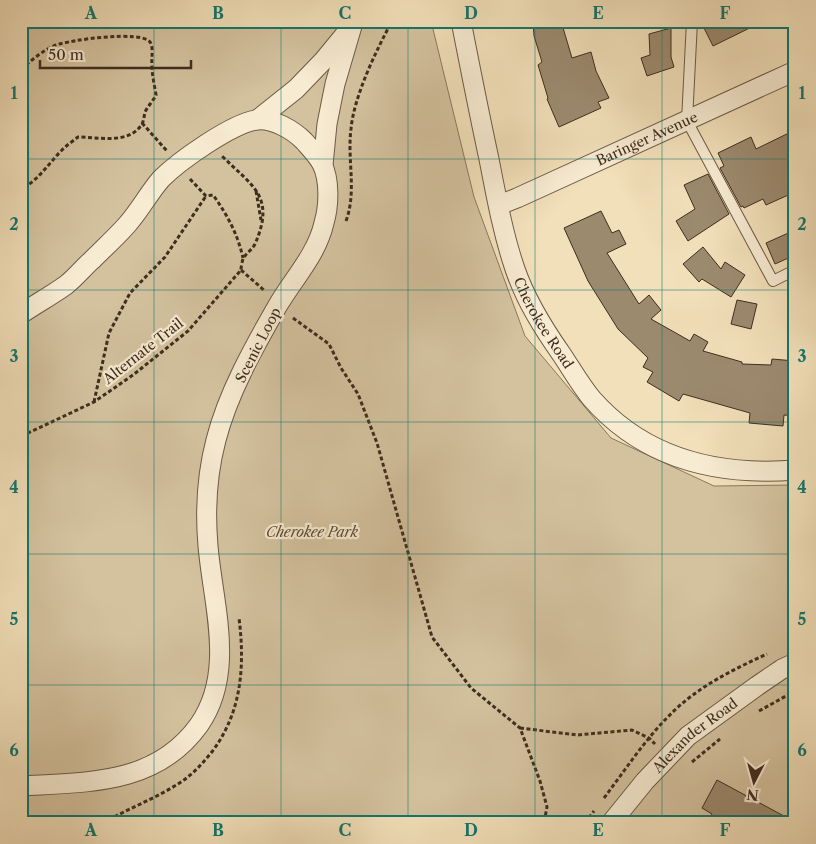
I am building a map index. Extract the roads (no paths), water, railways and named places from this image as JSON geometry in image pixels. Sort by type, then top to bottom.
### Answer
[{"type":"street","name":"Cherokee Road","points":[[460,21],[498,205],[515,270],[536,317],[592,398],[634,436],[668,454],[692,463],[745,471],[795,470]]},
{"type":"street","points":[[21,314],[68,283],[128,224],[159,182],[178,163],[239,126],[257,120],[301,84],[354,24]]},
{"type":"street","points":[[323,165],[327,124],[335,84],[354,24]]},
{"type":"street","name":"Baringer Avenue","points":[[498,205],[795,71]]},
{"type":"street","name":"Scenic Loop","points":[[21,786],[96,781],[142,771],[169,756],[200,724],[218,680],[220,651],[218,620],[208,545],[208,494],[211,462],[222,421],[244,370],[279,304],[310,257],[326,217],[327,189],[323,165],[308,145],[292,132],[274,122],[257,120]]},
{"type":"street","name":"Alexander Road","points":[[611,823],[645,781],[688,736],[765,680],[795,663]]},
{"type":"lane","points":[[692,21],[687,121],[773,281],[795,270]]},
{"type":"park label","name":"Cherokee Park","points":[[312,532]]}]
